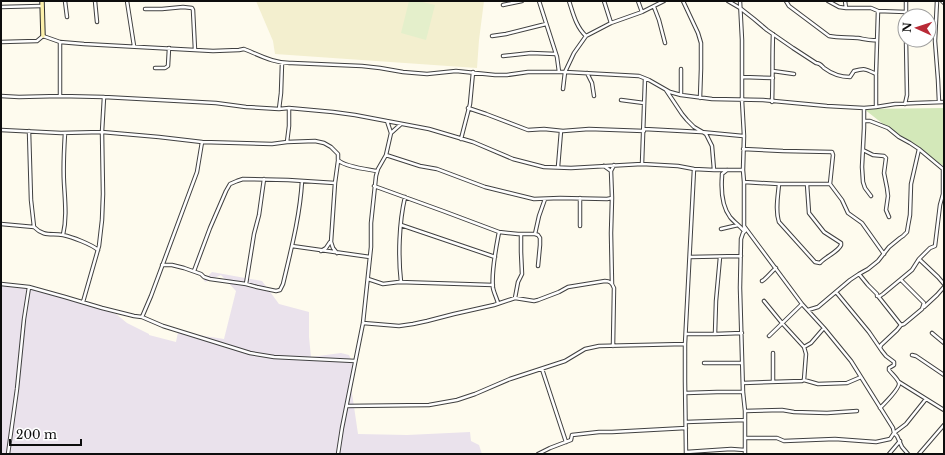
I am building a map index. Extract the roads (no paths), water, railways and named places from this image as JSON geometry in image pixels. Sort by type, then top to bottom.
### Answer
[{"type":"street","points":[[42,1],[43,36]]},
{"type":"street","points":[[65,1],[67,17]]},
{"type":"street","points":[[95,1],[97,22]]},
{"type":"street","points":[[127,1],[134,46]]},
{"type":"street","points":[[503,5],[522,1]]},
{"type":"street","points":[[539,1],[557,57],[558,72]]},
{"type":"street","points":[[569,1],[576,20],[582,32],[586,36]]},
{"type":"street","points":[[604,1],[611,23]]},
{"type":"street","points":[[638,1],[642,12]]},
{"type":"street","points":[[563,89],[565,72],[574,54],[586,36],[611,23],[642,12],[664,1]]},
{"type":"street","points":[[684,1],[701,43],[700,98]]},
{"type":"street","points":[[728,1],[740,8],[792,48],[818,63],[825,69],[841,77],[850,77],[854,71],[867,69],[876,74]]},
{"type":"street","points":[[740,1],[745,231],[741,239],[740,288],[743,392],[745,411],[745,454]]},
{"type":"street","points":[[786,1],[789,6],[829,36],[873,41],[877,40]]},
{"type":"street","points":[[828,1],[839,8],[871,8],[878,11],[897,13]]},
{"type":"street","points":[[844,1],[846,8],[848,8]]},
{"type":"street","points":[[937,1],[936,41],[938,102]]},
{"type":"street","points":[[1,8],[41,6]]},
{"type":"street","points":[[654,7],[665,43]]},
{"type":"street","points":[[145,9],[192,8],[194,10],[195,50]]},
{"type":"street","points":[[876,107],[878,11]]},
{"type":"street","points":[[492,36],[546,24]]},
{"type":"street","points":[[772,102],[773,33]]},
{"type":"street","points":[[1,42],[37,41],[43,36]]},
{"type":"street","points":[[43,36],[60,42],[195,50],[230,51],[244,48],[264,58],[282,63],[362,66],[427,74],[436,74],[447,71],[495,75],[528,72],[565,72],[639,76],[670,92],[700,98],[763,100],[772,102],[864,108],[944,102]]},
{"type":"street","points":[[60,42],[60,96]]},
{"type":"street","points":[[155,68],[165,68],[168,66],[169,48]]},
{"type":"street","points":[[905,104],[907,95],[906,48]]},
{"type":"street","points":[[503,56],[531,53],[556,54]]},
{"type":"street","points":[[279,109],[282,63]]},
{"type":"street","points":[[681,69],[681,95]]},
{"type":"street","points":[[773,71],[794,74]]},
{"type":"street","points":[[461,139],[471,100],[473,72]]},
{"type":"street","points":[[587,73],[592,83],[594,96]]},
{"type":"street","points":[[742,77],[773,78]]},
{"type":"street","points":[[642,164],[645,78]]},
{"type":"street","points":[[665,89],[682,114],[694,127],[706,134],[712,146],[714,170]]},
{"type":"street","points":[[670,92],[671,98]]},
{"type":"street","points":[[1,96],[60,96],[216,103],[246,107],[279,109],[289,108],[355,115],[429,129],[473,142],[520,162],[544,167],[571,168],[642,164],[678,166],[694,169],[743,170]]},
{"type":"street","points":[[83,302],[98,250],[102,220],[102,132],[104,98]]},
{"type":"street","points":[[621,100],[644,103]]},
{"type":"street","points":[[287,142],[289,108]]},
{"type":"street","points":[[468,108],[528,130],[644,130],[701,132],[744,136]]},
{"type":"street","points":[[864,108],[862,167],[865,188],[871,196]]},
{"type":"street","points":[[338,454],[363,323],[370,257],[374,186],[377,171],[386,155],[390,133],[387,121]]},
{"type":"street","points":[[864,121],[870,121],[888,128],[919,149],[943,169],[943,194],[940,205],[935,246],[930,248],[912,270],[901,280],[883,294],[877,296]]},
{"type":"street","points":[[390,133],[401,123]]},
{"type":"street","points":[[1,130],[65,133],[102,132],[202,142],[272,144],[315,141],[324,143],[338,154],[331,242],[337,253]]},
{"type":"street","points":[[29,131],[31,200],[34,227]]},
{"type":"street","points":[[558,168],[561,131]]},
{"type":"street","points":[[63,236],[66,212],[64,176],[65,133]]},
{"type":"street","points":[[142,317],[197,172],[202,142]]},
{"type":"street","points":[[743,149],[832,152],[830,184],[842,200],[848,214],[862,223],[884,254]]},
{"type":"street","points":[[808,310],[818,307],[858,274],[868,269],[884,254],[889,247],[907,232],[911,184],[919,149]]},
{"type":"street","points":[[862,150],[874,155],[884,156],[886,158],[884,173],[888,196],[886,210],[889,216]]},
{"type":"street","points":[[386,155],[420,166],[438,169],[490,189],[534,199],[612,198]]},
{"type":"street","points":[[338,160],[346,166],[377,171]]},
{"type":"street","points":[[613,346],[614,288],[612,284],[611,171],[614,165]]},
{"type":"street","points":[[604,166],[611,171]]},
{"type":"street","points":[[694,169],[685,344],[686,453],[731,449],[745,450]]},
{"type":"street","points":[[727,170],[722,174],[725,209],[736,224],[745,231]]},
{"type":"street","points":[[194,271],[210,228],[230,184],[243,179],[335,183]]},
{"type":"street","points":[[246,284],[264,180]]},
{"type":"street","points":[[162,265],[172,265],[184,268],[210,279],[246,284],[276,291],[280,290],[283,284],[292,246],[302,181]]},
{"type":"street","points":[[744,182],[830,184]]},
{"type":"street","points":[[779,184],[777,208],[779,222],[815,262],[820,263],[822,260],[840,249],[841,243],[824,232],[809,213],[807,184]]},
{"type":"street","points":[[374,186],[499,232],[522,235],[538,235],[540,238],[538,266]]},
{"type":"street","points":[[401,282],[399,257],[402,207],[405,197]]},
{"type":"street","points":[[535,234],[544,198]]},
{"type":"street","points":[[580,198],[580,226]]},
{"type":"street","points":[[1,224],[34,227],[40,232],[63,236],[94,246],[98,250]]},
{"type":"street","points":[[401,225],[495,257]]},
{"type":"street","points":[[721,229],[739,225]]},
{"type":"street","points":[[744,226],[802,304],[851,361],[893,428],[894,433],[900,441],[902,447],[908,454]]},
{"type":"street","points":[[498,303],[493,285],[499,232]]},
{"type":"street","points":[[515,298],[518,282],[522,274],[522,235]]},
{"type":"street","points":[[321,251],[331,242]]},
{"type":"street","points":[[292,246],[370,257]]},
{"type":"street","points":[[690,257],[741,256]]},
{"type":"street","points":[[715,334],[720,257]]},
{"type":"street","points":[[920,260],[944,284]]},
{"type":"street","points":[[762,281],[765,280],[766,277],[776,268]]},
{"type":"street","points":[[858,274],[877,294],[877,296],[901,325]]},
{"type":"street","points":[[368,279],[383,284],[401,282],[493,285]]},
{"type":"street","points":[[901,280],[924,303],[923,307]]},
{"type":"street","points":[[363,323],[399,326],[413,324],[494,305],[515,298],[534,301],[568,287],[605,281],[609,281],[612,284]]},
{"type":"street","points":[[1,284],[29,287],[102,308],[142,317],[163,326],[259,355],[355,361]]},
{"type":"street","points":[[8,454],[29,287]]},
{"type":"street","points":[[880,348],[881,345],[901,325],[922,309],[944,287]]},
{"type":"street","points":[[836,292],[886,356],[894,362],[894,365],[889,368],[889,370],[899,382],[944,410]]},
{"type":"street","points":[[764,301],[804,347],[806,354],[804,380]]},
{"type":"street","points":[[769,336],[802,304]]},
{"type":"street","points":[[804,347],[811,344],[824,328]]},
{"type":"street","points":[[932,332],[944,343]]},
{"type":"street","points":[[686,334],[742,333]]},
{"type":"street","points":[[347,406],[429,405],[444,403],[475,394],[510,379],[565,361],[585,349],[599,346],[685,344]]},
{"type":"street","points":[[772,353],[773,382]]},
{"type":"street","points":[[912,356],[916,356],[944,375]]},
{"type":"street","points":[[704,363],[742,363]]},
{"type":"street","points":[[542,369],[566,442]]},
{"type":"street","points":[[743,383],[804,380],[818,384],[847,383],[861,377]]},
{"type":"street","points":[[880,408],[890,399],[899,385],[899,382]]},
{"type":"street","points":[[686,393],[743,392]]},
{"type":"street","points":[[745,438],[777,438],[784,441],[836,439],[876,442],[890,439],[894,433],[906,424],[926,399]]},
{"type":"street","points":[[745,411],[782,410],[827,413],[857,411]]},
{"type":"street","points":[[686,422],[744,420]]},
{"type":"street","points":[[919,454],[944,425]]},
{"type":"street","points":[[538,454],[571,440],[572,435],[599,432],[686,428]]},
{"type":"street","points":[[889,454],[900,441]]},
{"type":"street","points":[[715,450],[716,454]]}]
